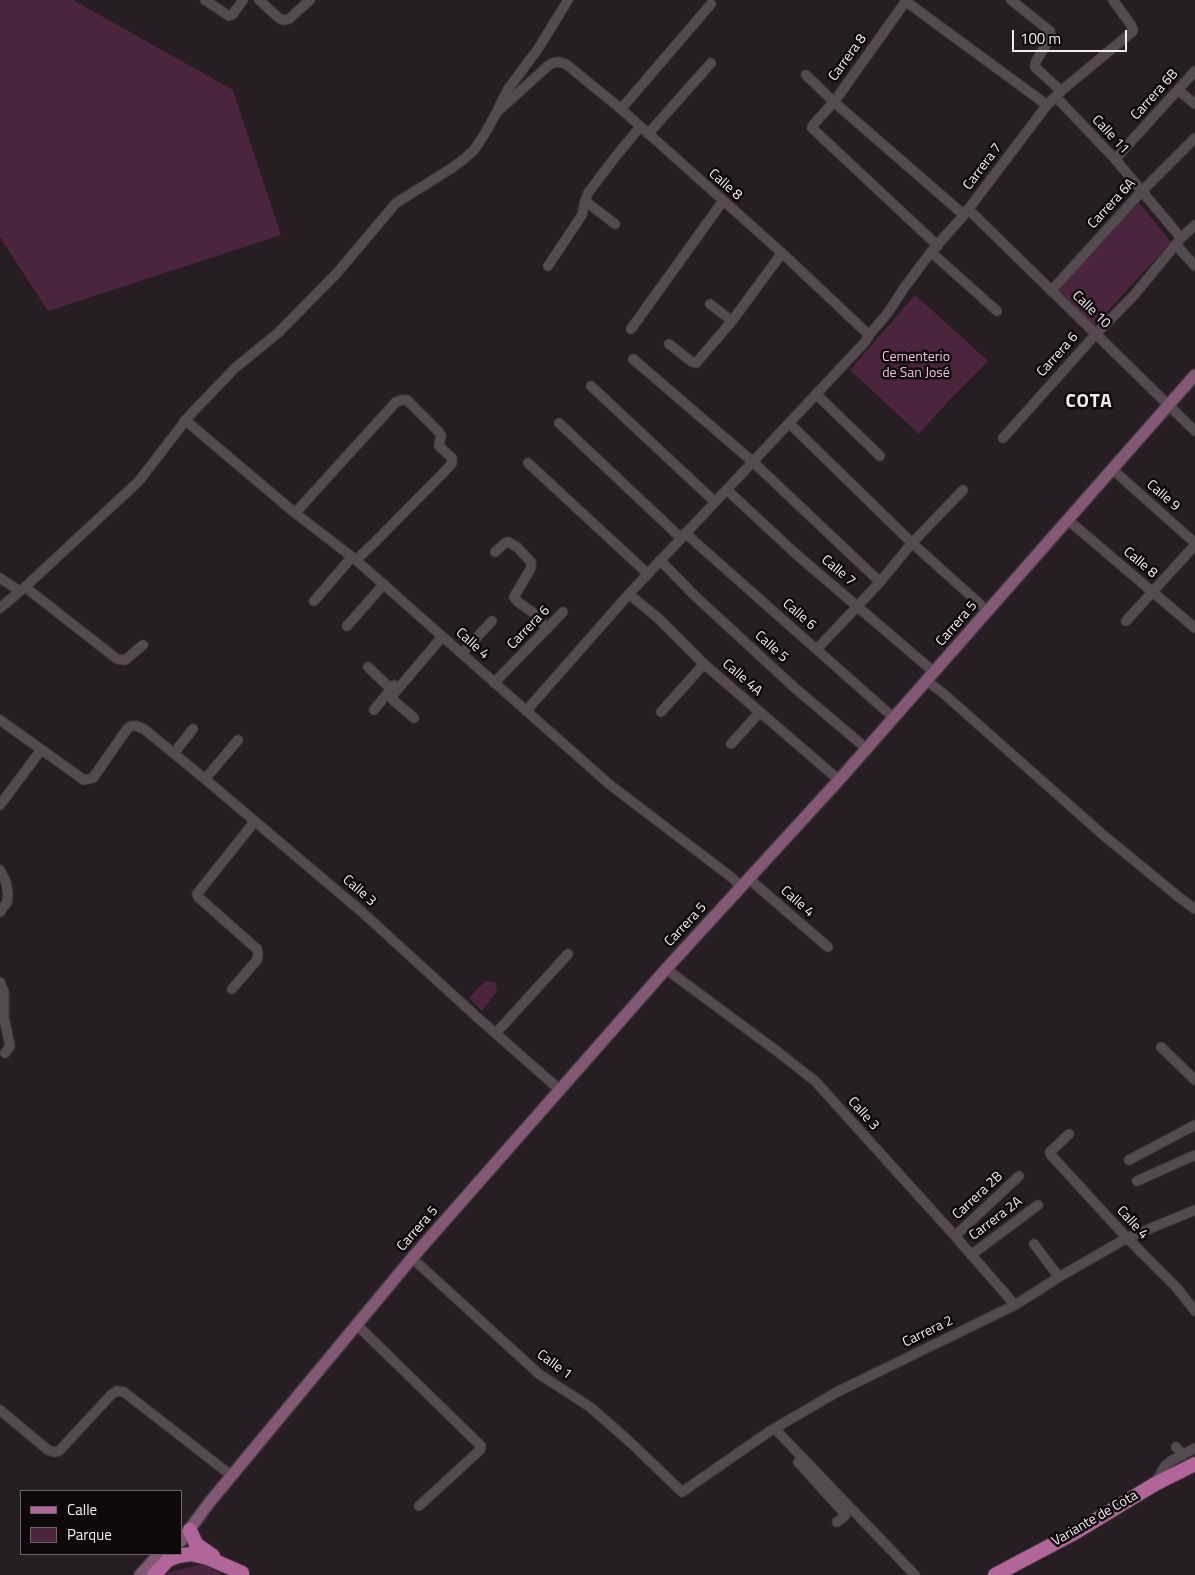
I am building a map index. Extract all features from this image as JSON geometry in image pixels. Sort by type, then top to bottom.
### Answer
[{"type":"main road","name":"Carrera 5","points":[[184,1534],[412,1258],[666,969],[867,749],[1195,375]]},
{"type":"main road","name":"Variante de Cota","points":[[995,1575],[1076,1532],[1155,1484],[1195,1464]]},
{"type":"main road","points":[[184,1534],[193,1539],[202,1549],[243,1574]]},
{"type":"main road","points":[[182,1547],[202,1549]]},
{"type":"main road","points":[[165,1556],[173,1558],[183,1555],[200,1555],[243,1574]]},
{"type":"main road","points":[[140,1575],[165,1556]]},
{"type":"main road","points":[[148,1575],[165,1556]]},
{"type":"main road","points":[[154,1575],[165,1556]]},
{"type":"street","points":[[206,0],[229,16],[233,14],[243,0]]},
{"type":"street","points":[[259,0],[280,19],[285,20],[289,19],[310,0]]},
{"type":"street","points":[[2,604],[23,589],[140,481],[185,420],[235,368],[279,332],[337,273],[396,203],[452,168],[474,150],[497,112],[500,102],[508,89],[538,49],[568,0]]},
{"type":"street","name":"Calle 11","points":[[1011,0],[1050,31],[1050,38],[1036,61],[1035,67],[1142,191],[1195,266]]},
{"type":"street","name":"Carrera 7","points":[[526,711],[660,560],[865,342],[904,288],[966,212],[1047,105],[1133,30],[1112,0]]},
{"type":"street","points":[[905,1],[1047,105]]},
{"type":"street","name":"Carrera 8","points":[[905,1],[834,102],[812,128],[934,249]]},
{"type":"street","points":[[621,110],[711,4]]},
{"type":"street","name":"Calle 8","points":[[497,112],[549,65],[559,62],[566,64],[644,130],[782,253],[869,335]]},
{"type":"street","points":[[548,266],[582,214],[588,193],[616,156],[711,63]]},
{"type":"street","name":"Carrera 6B","points":[[1115,159],[1195,71]]},
{"type":"street","name":"Calle 10","points":[[806,75],[834,102],[966,212],[1096,334],[1195,431]]},
{"type":"street","points":[[1178,90],[1195,104]]},
{"type":"street","name":"Carrera 6A","points":[[1051,291],[1142,191],[1195,138]]},
{"type":"street","points":[[585,201],[615,224]]},
{"type":"street","points":[[631,329],[723,201]]},
{"type":"street","name":"Carrera 6","points":[[1003,438],[1096,334],[1135,294],[1178,242],[1195,225]]},
{"type":"street","points":[[934,249],[997,311]]},
{"type":"street","points":[[669,344],[696,363],[732,321],[782,253]]},
{"type":"street","points":[[710,304],[732,321]]},
{"type":"street","points":[[633,359],[753,462],[880,582]]},
{"type":"street","points":[[591,386],[715,502]]},
{"type":"street","points":[[816,394],[880,456]]},
{"type":"street","points":[[295,513],[396,402],[406,400],[439,432],[441,436],[440,446],[452,458],[449,467],[374,544],[354,559],[314,601]]},
{"type":"street","name":"Calle 4","points":[[185,420],[295,513],[384,584],[494,684],[610,784],[731,877],[745,883],[828,946]]},
{"type":"street","name":"Calle 6","points":[[559,423],[683,536],[817,649],[894,718]]},
{"type":"street","points":[[789,423],[912,543],[981,604]]},
{"type":"street","points":[[528,463],[648,574]]},
{"type":"street","name":"Calle 9","points":[[1112,470],[1195,544]]},
{"type":"street","name":"Calle 7","points":[[727,490],[797,555],[857,605],[930,676],[944,694],[1102,834],[1195,909]]},
{"type":"street","points":[[817,649],[880,582],[912,543],[963,490]]},
{"type":"street","name":"Calle 8","points":[[1068,520],[1195,628]]},
{"type":"street","points":[[495,552],[504,543],[508,542],[517,547],[531,562],[531,568],[514,597],[535,614],[547,630]]},
{"type":"street","points":[[1126,621],[1195,544]]},
{"type":"street","name":"Calle 5","points":[[660,560],[796,689],[867,749]]},
{"type":"street","points":[[0,578],[23,589],[117,659],[125,660],[143,645]]},
{"type":"street","points":[[348,626],[384,584]]},
{"type":"street","name":"Calle 4A","points":[[629,594],[659,619],[704,664],[839,780]]},
{"type":"street","name":"Carrera 6","points":[[494,684],[563,612]]},
{"type":"street","points":[[462,653],[492,621]]},
{"type":"street","points":[[374,710],[441,635]]},
{"type":"street","points":[[414,718],[393,700],[392,696],[441,635]]},
{"type":"street","points":[[661,712],[704,664]]},
{"type":"street","points":[[368,667],[391,689]]},
{"type":"street","points":[[732,744],[760,712]]},
{"type":"street","points":[[0,720],[41,750],[0,805]]},
{"type":"street","name":"Calle 3","points":[[41,750],[84,780],[88,780],[93,778],[123,734],[131,726],[144,729],[206,779],[362,912],[560,1090]]},
{"type":"street","points":[[174,753],[193,729]]},
{"type":"street","points":[[206,779],[238,740]]},
{"type":"street","points":[[232,989],[257,960],[257,949],[198,897],[197,894],[255,821]]},
{"type":"street","points":[[0,870],[6,882],[8,894],[7,902],[0,912]]},
{"type":"street","points":[[496,1033],[568,954]]},
{"type":"street","name":"Calle 3","points":[[666,969],[815,1081],[955,1236],[1014,1305]]},
{"type":"street","points":[[0,982],[4,992],[4,1018],[10,1046],[5,1053]]},
{"type":"street","points":[[1162,1046],[1195,1080]]},
{"type":"street","points":[[1129,1160],[1195,1125]]},
{"type":"street","name":"Calle 4","points":[[1069,1134],[1050,1154],[1176,1288],[1195,1312]]},
{"type":"street","points":[[1137,1182],[1195,1155]]},
{"type":"street","name":"Carrera 2B","points":[[955,1236],[1019,1176]]},
{"type":"street","name":"Carrera 2A","points":[[970,1255],[1038,1205]]},
{"type":"street","name":"Carrera 2","points":[[682,1492],[772,1430],[837,1392],[1014,1305],[1127,1238],[1195,1210]]},
{"type":"street","points":[[1034,1244],[1059,1277]]},
{"type":"street","name":"Calle 1","points":[[412,1258],[540,1374],[590,1407],[682,1492]]},
{"type":"street","points":[[357,1325],[481,1446],[480,1450],[418,1506]]},
{"type":"street","points":[[0,1410],[48,1450],[54,1452],[59,1451],[112,1394],[117,1391],[124,1392],[232,1476]]},
{"type":"street","points":[[772,1430],[846,1514],[837,1522]]},
{"type":"street","points":[[772,1430],[915,1575]]},
{"type":"street","points":[[1176,1447],[1183,1455]]},
{"type":"street","points":[[1155,1484],[1165,1466],[1195,1448]]},
{"type":"green space","points":[[0,0],[73,0],[233,90],[281,235],[48,311],[0,237]]},
{"type":"green space","points":[[1139,203],[1171,242],[1094,326],[1058,289]]},
{"type":"green space","name":"Cementerio de San José","points":[[915,295],[988,361],[919,434],[850,370]]},
{"type":"green space","points":[[485,981],[495,982],[497,991],[482,1011],[469,998]]},
{"type":"green space","points":[[204,1564],[223,1575],[166,1575],[169,1572]]},
{"type":"district","name":"COTA","points":[[1089,402]]}]
